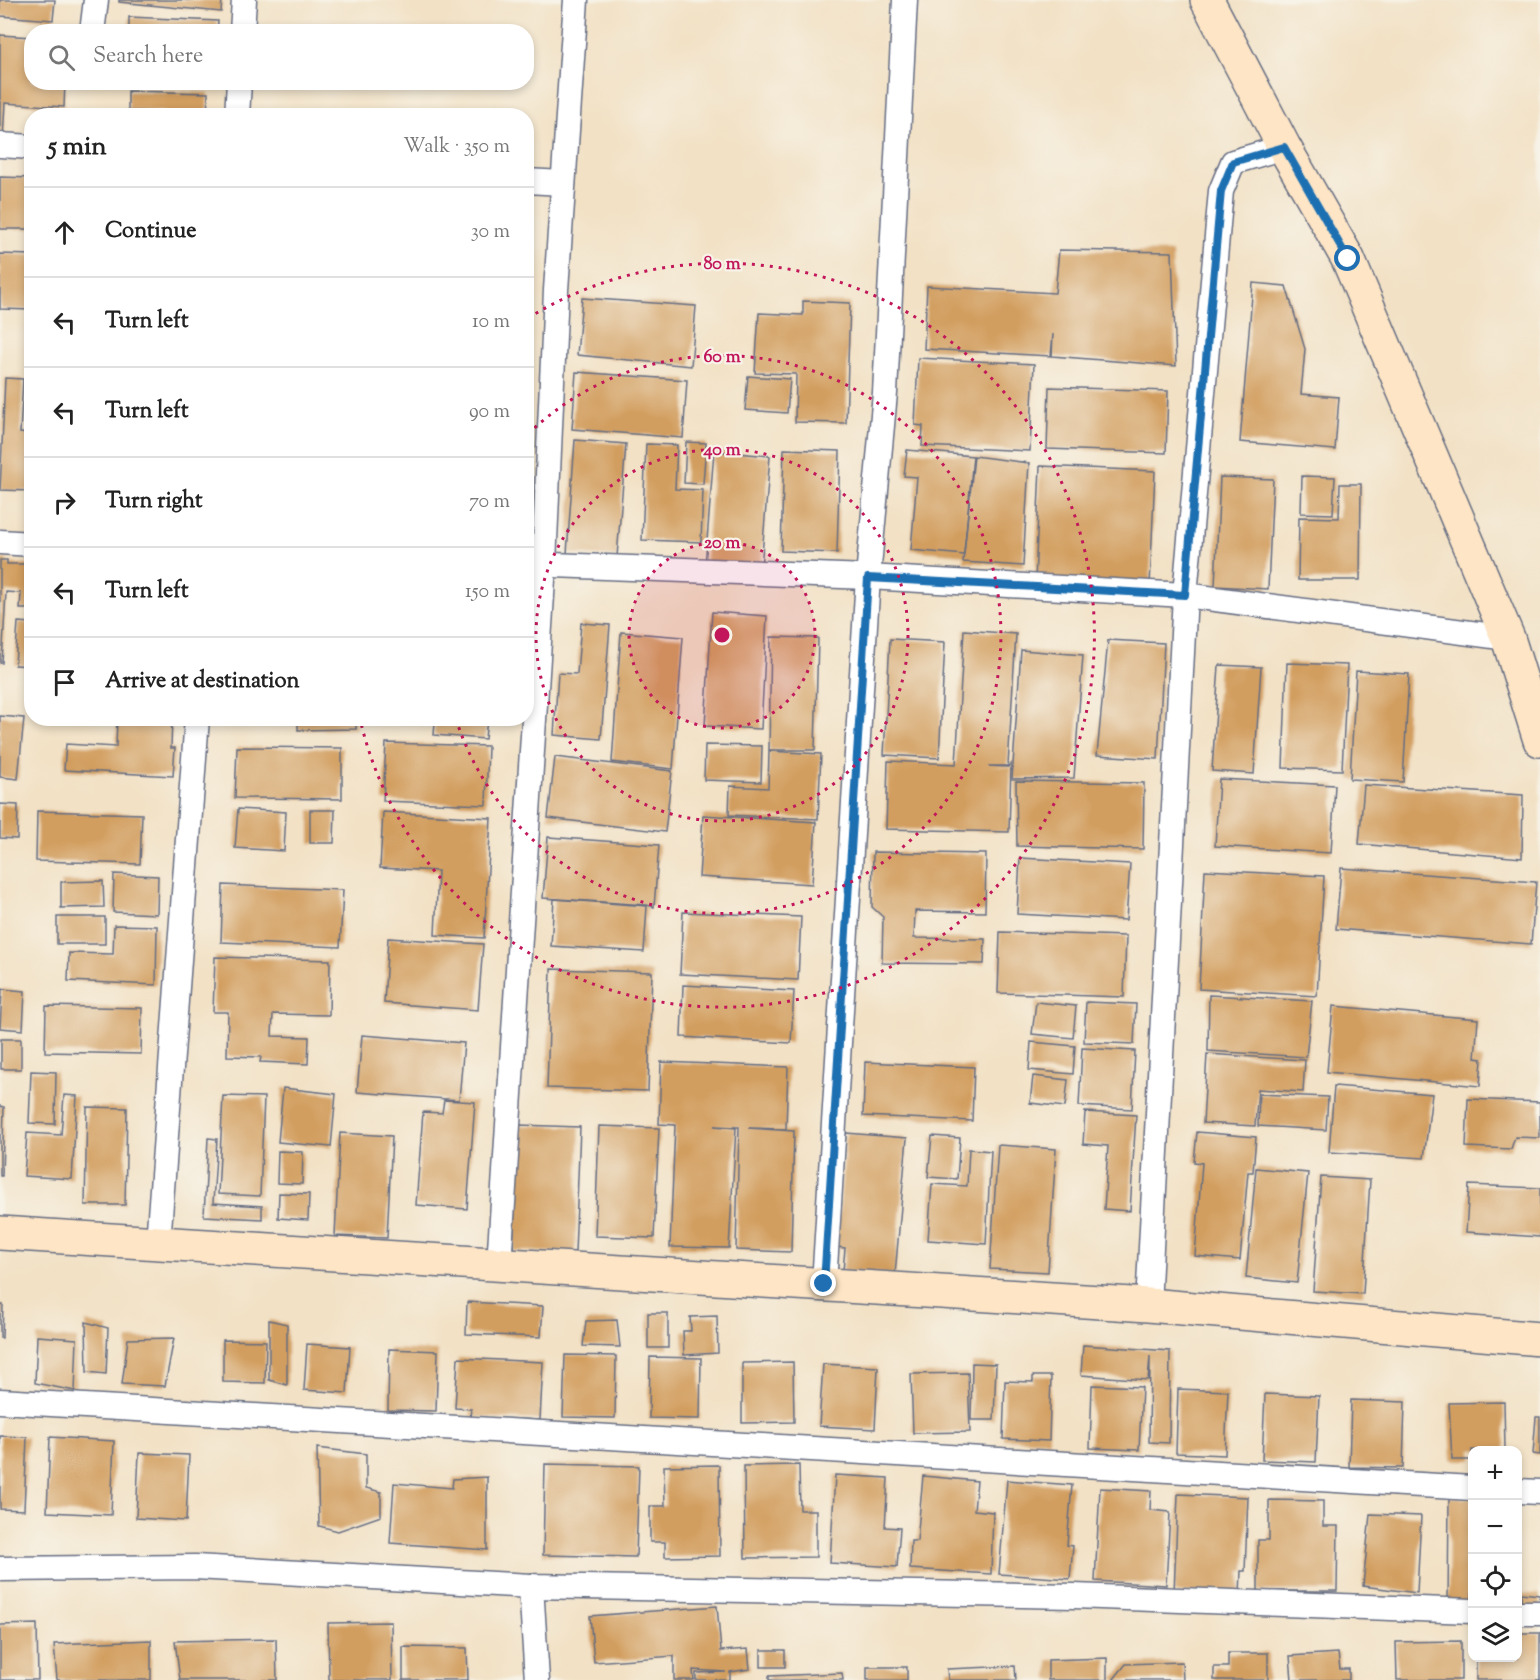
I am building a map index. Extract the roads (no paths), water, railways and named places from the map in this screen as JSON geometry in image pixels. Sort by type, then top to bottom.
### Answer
[{"type":"street","points":[[242,24],[244,0]]},
{"type":"street","points":[[534,583],[576,0]]},
{"type":"street","points":[[824,1284],[868,578],[885,393],[905,0]]},
{"type":"street","points":[[1207,0],[1284,147],[1348,259],[1508,638],[1540,740]]},
{"type":"street","points":[[91,24],[92,1]]},
{"type":"street","points":[[237,108],[239,90]]},
{"type":"street","points":[[0,144],[24,146]]},
{"type":"street","points":[[1148,1305],[1185,595],[1221,191],[1233,162],[1284,147]]},
{"type":"street","points":[[534,181],[563,183]]},
{"type":"street","points":[[0,542],[24,544]]},
{"type":"street","points":[[535,564],[868,578],[1185,595],[1508,638]]},
{"type":"street","points":[[158,1242],[196,726]]},
{"type":"street","points":[[499,1265],[527,726]]},
{"type":"street","points":[[0,1233],[1148,1305],[1540,1339]]},
{"type":"street","points":[[0,1401],[1468,1488]]},
{"type":"street","points":[[1522,1491],[1540,1492]]},
{"type":"street","points":[[0,1569],[195,1567],[531,1586],[1085,1597],[1468,1611]]},
{"type":"street","points":[[531,1586],[537,1680]]},
{"type":"street","points":[[1522,1613],[1540,1613]]}]
